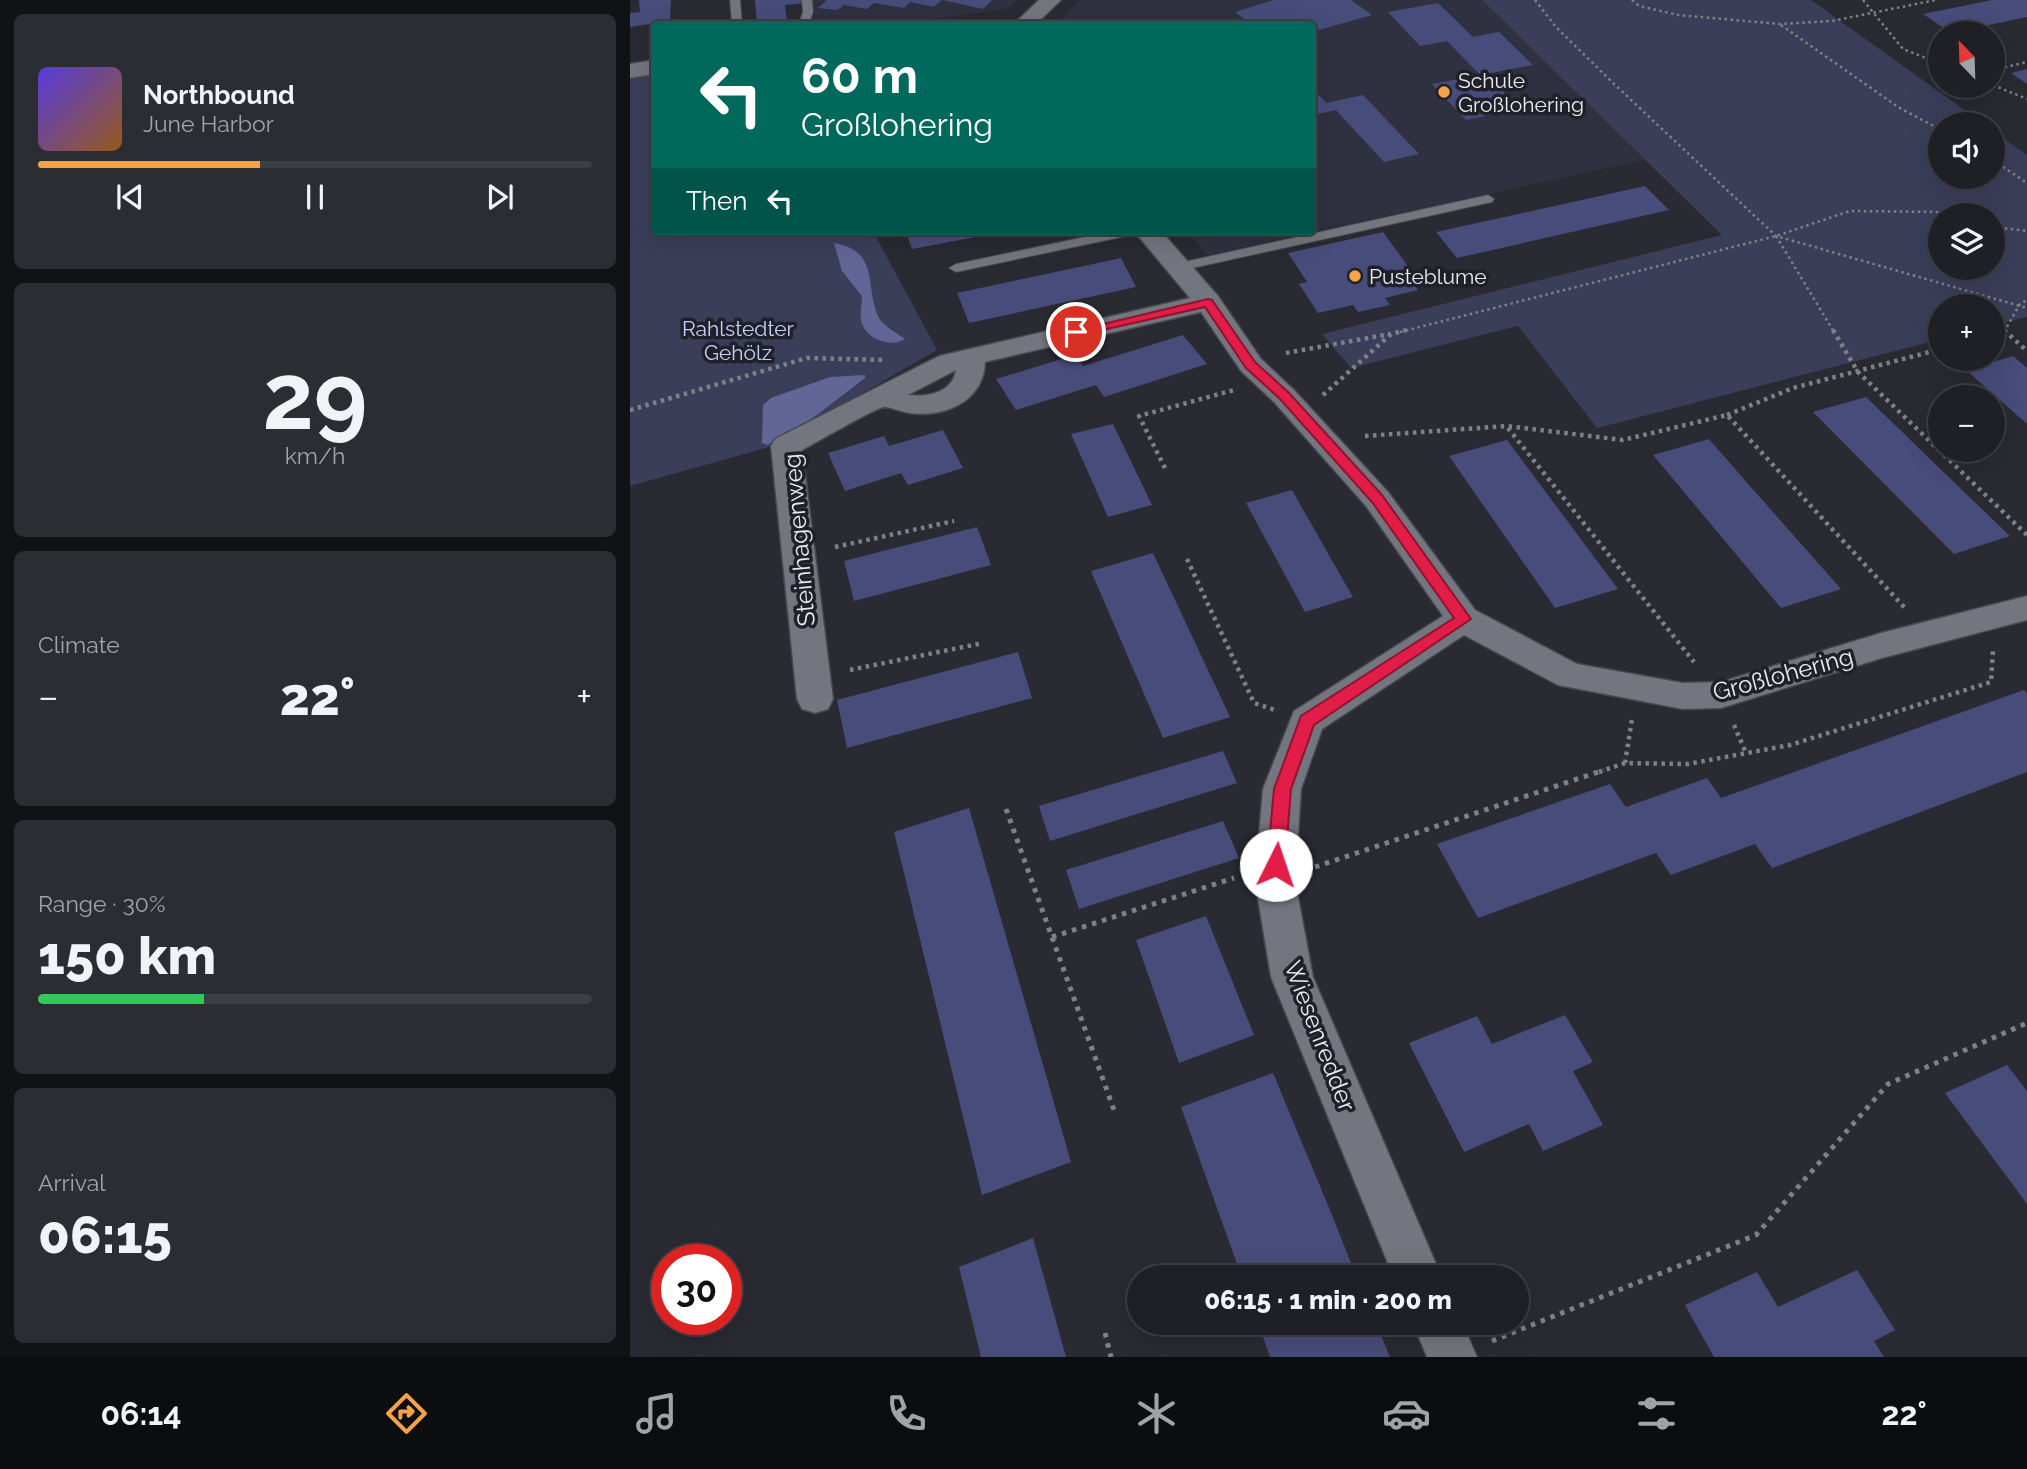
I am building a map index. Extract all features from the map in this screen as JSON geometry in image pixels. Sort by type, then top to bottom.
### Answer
[{"type":"street","points":[[1027,21],[1051,0]]},
{"type":"street","points":[[630,71],[651,68]]},
{"type":"street","name":"Großlohering","points":[[1151,235],[1208,303],[1251,365],[1269,381],[1377,499],[1463,619],[1570,676],[1683,696],[1721,695],[1929,634],[2015,617]]},
{"type":"street","name":"Steinhagenweg","points":[[814,689],[786,446],[960,359],[1208,303]]},
{"type":"street","points":[[1307,721],[1463,619]]},
{"type":"street","name":"Wiesenredder","points":[[1307,721],[1282,789],[1275,873],[1292,976],[1413,1265]]},
{"type":"street","points":[[1453,1335],[1471,1349]]},
{"type":"lane","points":[[734,0],[737,21]]},
{"type":"lane","points":[[805,21],[808,12],[807,0]]},
{"type":"lane","points":[[1179,267],[1488,199]]},
{"type":"lane","points":[[956,268],[1112,235]]},
{"type":"path","points":[[1535,0],[1556,27],[1612,82],[1776,236],[1858,372],[2027,535]]},
{"type":"path","points":[[1632,0],[1639,6],[1678,15],[1780,24],[1832,21],[1936,0]]},
{"type":"path","points":[[1863,0],[1903,49],[1928,59]]},
{"type":"path","points":[[1780,24],[1898,107],[1928,123]]},
{"type":"path","points":[[2006,67],[2027,62]]},
{"type":"path","points":[[2006,90],[2027,99]]},
{"type":"path","points":[[2005,168],[2027,183]]},
{"type":"path","points":[[1277,344],[1287,354],[1391,334],[1776,236],[1850,211],[1928,212]]},
{"type":"path","points":[[2005,228],[2027,231]]},
{"type":"path","points":[[1776,236],[2027,308]]},
{"type":"path","points":[[2005,328],[2020,304],[2027,300]]},
{"type":"path","points":[[2005,333],[2027,351]]},
{"type":"path","points":[[1322,395],[1391,334]]},
{"type":"path","points":[[1322,439],[1507,426],[1623,440],[1727,415],[1793,388],[1928,353]]},
{"type":"path","points":[[630,410],[807,358],[960,359]]},
{"type":"path","points":[[1165,468],[1139,416],[1269,381]]},
{"type":"path","points":[[1727,415],[1929,634]]},
{"type":"path","points":[[1507,426],[1721,695]]},
{"type":"path","points":[[798,554],[954,521]]},
{"type":"path","points":[[1187,559],[1254,703],[1307,721]]},
{"type":"path","points":[[1052,937],[1275,873],[1625,763],[1688,764],[1790,745],[1991,682],[2015,617]]},
{"type":"path","points":[[814,689],[983,643]]},
{"type":"path","points":[[1625,763],[1638,689]]},
{"type":"path","points":[[1006,809],[1114,1110]]},
{"type":"path","points":[[1471,1349],[1756,1235],[1888,1084],[2027,1023]]},
{"type":"path","points":[[1105,1333],[1111,1357]]},
{"type":"shaded area","points":[[811,0],[1017,0],[1007,9],[917,21],[815,21]]},
{"type":"shaded area","name":"Schule Großlohering","points":[[1078,0],[1482,0],[1645,160],[1316,231],[1316,21],[1060,21]]},
{"type":"shaded area","name":"Schule Großlohering","points":[[1190,235],[1299,235],[1207,255]]},
{"type":"shaded area","points":[[834,243],[849,247],[865,262],[879,318],[905,339],[885,342],[866,331],[861,319],[862,296],[842,271]]},
{"type":"shaded area","points":[[865,375],[865,378],[813,418],[767,445],[762,443],[763,405],[771,398],[830,377]]},
{"type":"green space","points":[[1482,0],[1811,0],[1928,84],[1928,98],[1948,98],[1967,112],[1928,112],[1928,189],[2005,189],[2005,139],[2027,155],[2027,317],[2005,322],[2005,294],[1928,294],[1928,342],[1597,428],[1518,326],[1351,368],[1322,334],[1722,235]]},
{"type":"green space","name":"Rahlstedter Gehölz","points":[[651,75],[651,235],[875,235],[937,350],[769,447],[630,486],[630,78]]},
{"type":"building","points":[[639,0],[671,0],[670,21],[651,21],[651,24],[630,27],[630,13],[640,12]]},
{"type":"building","points":[[755,0],[804,0],[805,3],[785,5],[787,21],[757,21]]},
{"type":"building","points":[[827,0],[942,0],[934,7],[910,2],[904,8],[874,3],[867,9],[844,5],[837,10],[818,8]]},
{"type":"building","points":[[943,0],[992,0],[983,9]]},
{"type":"building","points":[[1274,0],[1351,0],[1372,15],[1316,31],[1316,21],[1247,21],[1235,12]]},
{"type":"building","points":[[1992,0],[2027,0],[2027,17],[2006,21],[1933,21],[1923,14]]},
{"type":"building","points":[[1438,3],[1473,37],[1499,32],[1533,65],[1486,74],[1520,109],[1466,120],[1432,84],[1480,75],[1447,41],[1420,46],[1388,12]]},
{"type":"building","points":[[2027,69],[2027,84],[2011,73]]},
{"type":"building","points":[[1316,92],[1326,103],[1363,95],[1419,154],[1384,162],[1336,110],[1316,114]]},
{"type":"building","points":[[1645,186],[1669,210],[1457,258],[1436,232]]},
{"type":"building","name":"Pusteblume","points":[[1383,232],[1410,269],[1403,270],[1418,290],[1385,298],[1390,305],[1358,312],[1353,305],[1318,313],[1299,284],[1307,282],[1288,253]]},
{"type":"building","points":[[907,235],[986,235],[912,249]]},
{"type":"building","points":[[1121,258],[1136,287],[969,323],[957,293]]},
{"type":"building","points":[[1183,335],[1207,364],[1104,397],[1096,385],[1016,410],[996,379],[1075,355],[1083,366]]},
{"type":"building","points":[[2013,356],[2027,368],[2027,424],[2005,405],[2005,385],[1983,385],[1967,371],[2005,371],[2005,358]]},
{"type":"building","points":[[1866,397],[1928,457],[1928,462],[1933,462],[2010,536],[1954,554],[1813,412]]},
{"type":"building","points":[[1113,424],[1152,505],[1108,517],[1071,434]]},
{"type":"building","points":[[943,430],[963,468],[908,485],[901,473],[845,491],[828,453],[884,436],[889,446]]},
{"type":"building","points":[[1709,439],[1841,589],[1781,608],[1653,455]]},
{"type":"building","points":[[1507,440],[1618,589],[1555,608],[1449,456]]},
{"type":"building","points":[[1292,490],[1353,597],[1305,612],[1246,503]]},
{"type":"building","points":[[977,527],[991,565],[854,601],[844,561]]},
{"type":"building","points":[[1153,553],[1230,717],[1163,738],[1091,571]]},
{"type":"building","points":[[1018,652],[1032,698],[847,748],[837,700]]},
{"type":"building","points":[[2024,690],[2027,693],[2027,772],[1772,868],[1755,844],[1671,875],[1656,853],[1478,918],[1437,844],[1610,784],[1626,807],[1707,778],[1721,798]]},
{"type":"building","points":[[1223,751],[1237,783],[1050,841],[1039,806]]},
{"type":"building","points":[[969,808],[1071,1162],[982,1195],[894,832]]},
{"type":"building","points":[[1223,821],[1239,858],[1079,909],[1066,870]]},
{"type":"building","points":[[1206,916],[1254,1035],[1179,1063],[1136,940]]},
{"type":"building","points":[[1565,1015],[1593,1062],[1573,1071],[1603,1125],[1543,1151],[1529,1124],[1464,1152],[1409,1043],[1477,1016],[1492,1044]]},
{"type":"building","points":[[2007,1065],[2027,1091],[2027,1204],[1945,1093]]},
{"type":"building","points":[[1273,1073],[1352,1265],[1237,1265],[1181,1107]]},
{"type":"building","points":[[1033,1238],[1066,1357],[981,1357],[959,1267]]},
{"type":"building","points":[[1857,1270],[1895,1330],[1874,1341],[1884,1357],[1714,1357],[1685,1305],[1757,1272],[1778,1307]]},
{"type":"building","points":[[1262,1335],[1381,1335],[1390,1357],[1270,1357]]},
{"type":"place","name":"Schule Großlohering","points":[[1444,92]]},
{"type":"place","name":"Pusteblume","points":[[1355,276]]},
{"type":"route","points":[[1076,332],[1208,303],[1251,365],[1284,396],[1377,499],[1463,619],[1307,721],[1282,789],[1276,865]]}]
